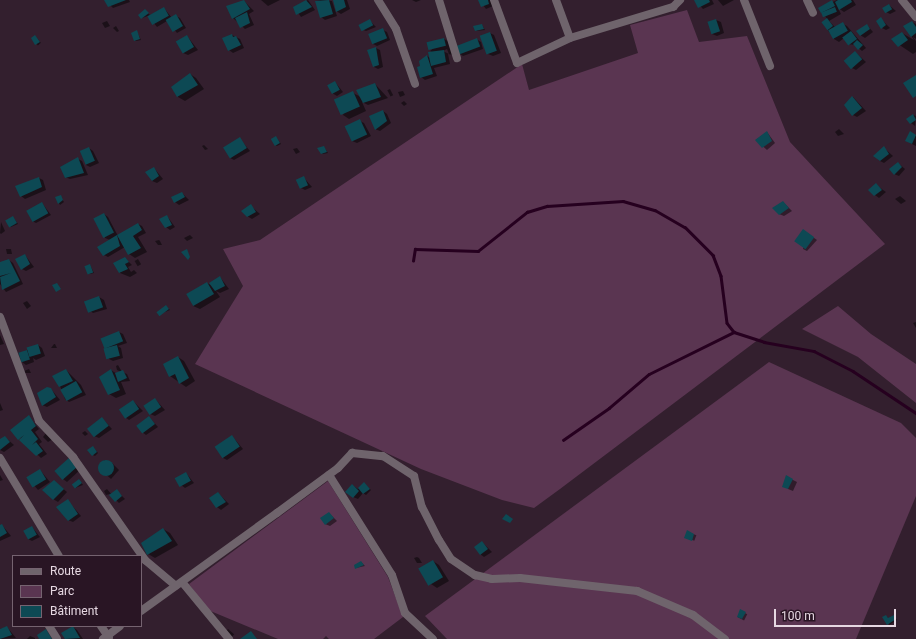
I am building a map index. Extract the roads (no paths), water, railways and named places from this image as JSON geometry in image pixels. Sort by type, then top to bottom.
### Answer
[{"type":"street","points":[[378,0],[396,29],[415,84]]},
{"type":"street","points":[[439,0],[457,58]]},
{"type":"street","points":[[494,0],[517,62],[570,38],[673,7],[680,0]]},
{"type":"street","points":[[556,0],[570,38]]},
{"type":"street","points":[[744,0],[770,66]]},
{"type":"street","points":[[807,0],[813,13]]},
{"type":"street","points":[[902,0],[916,17]]},
{"type":"street","points":[[0,317],[39,421],[73,457],[142,555]]},
{"type":"street","points":[[142,610],[329,474],[352,453],[383,456],[414,476],[422,507],[439,540],[452,559],[474,575],[492,579],[520,578],[637,591],[693,615],[725,639]]},
{"type":"street","points":[[0,458],[58,555]]},
{"type":"street","points":[[329,474],[392,575],[405,613],[433,639]]},
{"type":"street","points":[[142,556],[145,560],[179,584],[229,639]]},
{"type":"street","points":[[50,627],[57,639]]},
{"type":"street","points":[[101,627],[106,638],[119,627]]},
{"type":"waterway","points":[[413,261],[415,249],[478,251],[527,212],[547,206],[623,201],[655,210],[685,227],[713,255],[721,276],[727,323],[734,332],[764,342],[814,351],[853,371],[916,413]]},
{"type":"waterway","points":[[563,440],[609,408],[649,374],[734,332]]}]
